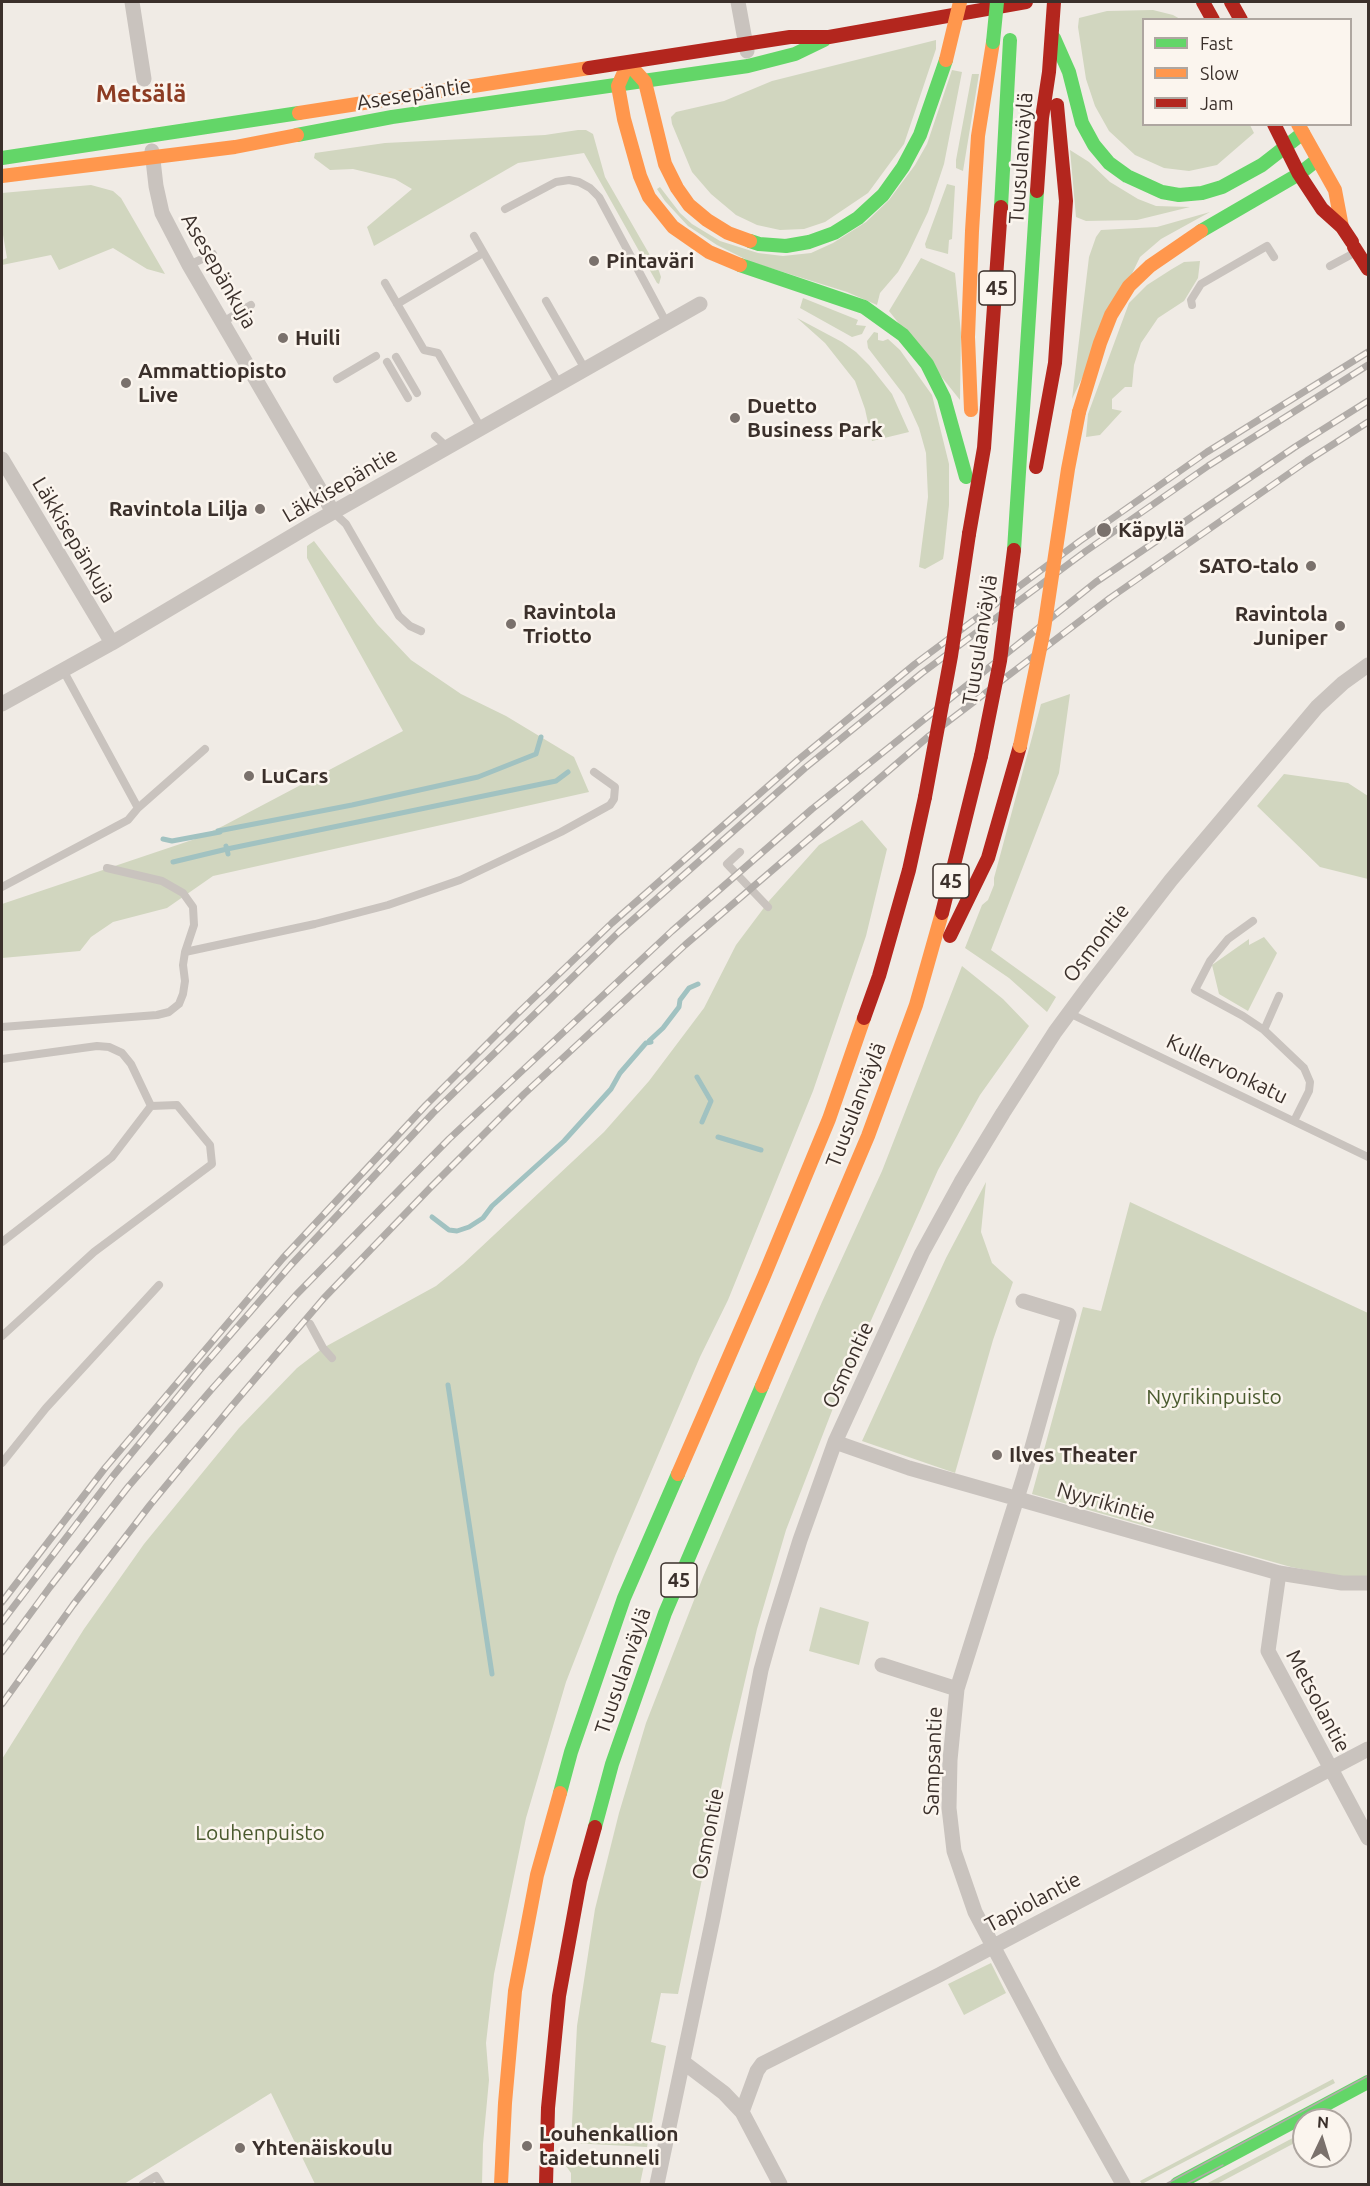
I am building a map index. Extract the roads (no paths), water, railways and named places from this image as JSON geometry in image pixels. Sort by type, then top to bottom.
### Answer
[{"type":"main road","points":[[960,2],[946,60],[920,135],[903,167],[883,195],[858,218],[834,233],[809,242],[786,246],[759,244],[728,233],[707,220],[689,205],[677,188],[665,164],[645,82],[628,63],[618,86],[624,119],[640,176],[649,197],[673,227],[709,252],[754,271],[864,307],[903,335],[927,364],[944,398],[966,477]]},
{"type":"main road","points":[[970,419],[968,338],[978,136],[997,2]]},
{"type":"main road","name":"Tuusulanväylä","points":[[501,2184],[505,2103],[515,1991],[537,1875],[571,1752],[624,1598],[764,1276],[829,1119],[879,976],[909,870],[951,656],[984,448],[996,289],[1010,2]]},
{"type":"main road","name":"Asesepäntie","points":[[2,158],[790,37],[829,37],[1026,2]]},
{"type":"main road","name":"Tuusulanväylä","points":[[546,2184],[548,2108],[559,1996],[580,1881],[612,1764],[665,1614],[868,1136],[916,1005],[953,875],[981,756],[1000,661],[1014,550],[1042,118],[1049,72],[1054,2]]},
{"type":"main road","points":[[1203,2],[1212,18]]},
{"type":"main road","points":[[1231,2],[1240,18]]},
{"type":"main road","points":[[1052,34],[1069,72],[1082,123],[1094,145],[1109,163],[1127,176],[1162,192],[1179,195],[1202,193],[1222,187],[1247,174],[1286,147],[1301,129],[1338,198],[1342,227]]},
{"type":"main road","name":"Asesepäntie","points":[[2,176],[235,147],[392,117],[748,66],[795,54],[829,37]]},
{"type":"main road","points":[[1014,550],[1033,482],[1055,363],[1066,201],[1058,107],[1049,72]]},
{"type":"main road","points":[[1275,126],[1299,174],[1322,209],[1342,227],[1368,269]]},
{"type":"main road","points":[[916,1005],[988,858],[1020,746],[1044,629],[1079,412],[1111,315],[1129,286],[1150,266],[1184,241],[1299,174],[1317,160]]},
{"type":"main road","points":[[969,442],[966,477],[969,534]]},
{"type":"main road","points":[[1177,2184],[1368,2082]]},
{"type":"street","points":[[132,2],[144,79]]},
{"type":"street","points":[[738,2],[748,66]]},
{"type":"street","name":"Asesepänkuja","points":[[151,135],[156,186],[162,213],[189,265],[333,512]]},
{"type":"street","name":"Läkkisepäntie","points":[[2,704],[112,643],[333,512],[700,304]]},
{"type":"street","name":"Läkkisepänkuja","points":[[2,459],[112,643]]},
{"type":"street","name":"Osmontie","points":[[657,2184],[713,1918],[761,1670],[800,1540],[835,1442],[922,1253],[950,1201],[1003,1113],[1069,1013],[1171,880],[1317,707],[1343,682],[1368,665]]},
{"type":"street","name":"Sampsantie","points":[[1023,1301],[1069,1315],[1017,1499],[957,1689],[950,1760],[949,1808],[954,1851],[975,1912],[1123,2184]]},
{"type":"street","name":"Nyyrikintie","points":[[835,1442],[909,1468],[1279,1573],[1342,1583],[1368,1583]]},
{"type":"street","name":"Metsolantie","points":[[1279,1573],[1268,1651],[1368,1838]]},
{"type":"street","points":[[882,1665],[957,1689]]},
{"type":"street","name":"Tapiolantie","points":[[742,2112],[762,2064],[993,1947],[1368,1749]]},
{"type":"street","points":[[682,2062],[724,2093],[742,2112],[780,2184]]},
{"type":"lane","points":[[505,209],[556,182],[569,180],[590,188],[599,197],[666,322]]},
{"type":"lane","points":[[474,236],[559,384]]},
{"type":"lane","points":[[1192,305],[1191,300],[1201,284],[1267,246],[1274,257]]},
{"type":"lane","points":[[1330,266],[1356,249]]},
{"type":"lane","points":[[397,304],[483,253]]},
{"type":"lane","points":[[189,265],[213,254]]},
{"type":"lane","points":[[385,283],[424,350],[438,353],[481,428]]},
{"type":"lane","points":[[546,301],[585,369]]},
{"type":"lane","points":[[223,322],[251,304]]},
{"type":"lane","points":[[337,379],[376,356]]},
{"type":"lane","points":[[396,357],[417,393]]},
{"type":"lane","points":[[387,362],[408,398]]},
{"type":"lane","points":[[435,436],[448,447]]},
{"type":"lane","points":[[333,512],[346,524],[399,616],[410,626],[422,631]]},
{"type":"lane","points":[[63,670],[138,808]]},
{"type":"lane","points":[[2,887],[128,820],[138,808],[205,748]]},
{"type":"lane","points":[[185,952],[315,924],[388,905],[460,880],[561,832],[610,805],[614,799],[615,788],[594,772]]},
{"type":"lane","points":[[740,852],[727,864],[768,907]]},
{"type":"lane","points":[[2,1028],[157,1016],[169,1012],[179,1004],[185,981],[183,965],[185,952],[194,925],[193,907],[183,893],[162,881],[107,868]]},
{"type":"lane","points":[[1253,921],[1228,939],[1210,961],[1195,990],[1264,1030],[1304,1068],[1310,1082],[1309,1091],[1294,1121]]},
{"type":"lane","points":[[1264,1030],[1280,996]]},
{"type":"lane","name":"Kullervonkatu","points":[[1069,1013],[1368,1157]]},
{"type":"lane","points":[[2,1059],[97,1046],[109,1047],[122,1053],[131,1064],[151,1106]]},
{"type":"lane","points":[[2,1336],[94,1252],[212,1164],[210,1145],[177,1105],[151,1106]]},
{"type":"lane","points":[[2,1242],[112,1157],[151,1106]]},
{"type":"lane","points":[[2,1463],[46,1408],[159,1286]]},
{"type":"lane","points":[[310,1324],[323,1348],[332,1358]]},
{"type":"lane","points":[[143,2184],[156,2176],[161,2184]]},
{"type":"waterway","points":[[218,831],[478,777],[536,754],[541,737]]},
{"type":"waterway","points":[[226,846],[227,849],[556,781],[568,772]]},
{"type":"waterway","points":[[163,839],[172,841],[220,832]]},
{"type":"waterway","points":[[173,862],[227,849],[228,854]]},
{"type":"waterway","points":[[649,1041],[663,1028],[679,1007],[680,1000],[689,988],[698,984]]},
{"type":"waterway","points":[[432,1217],[449,1230],[457,1231],[483,1218],[492,1206],[564,1141],[611,1089],[620,1073],[646,1043],[651,1042]]},
{"type":"waterway","points":[[697,1077],[711,1101],[702,1122]]},
{"type":"waterway","points":[[718,1137],[761,1150]]},
{"type":"waterway","points":[[448,1385],[492,1674]]},
{"type":"tram line","points":[[1166,2184],[1368,2076]]},
{"type":"tram line","points":[[1186,2184],[1223,2165]]},
{"type":"railway","points":[[2,1602],[105,1468],[283,1258],[426,1105],[612,923],[798,760],[915,664],[1080,541],[1207,452],[1368,352]]},
{"type":"railway","points":[[2,1622],[113,1476],[199,1371],[291,1265],[433,1113],[619,932],[805,768],[922,673],[1086,551],[1208,466],[1368,365]]},
{"type":"railway","points":[[2,1652],[128,1487],[296,1295],[449,1139],[672,931],[812,809],[1096,582],[1295,447],[1368,401]]},
{"type":"railway","points":[[2,1704],[73,1605],[150,1505],[324,1298],[524,1094],[685,945],[929,736],[1110,598],[1307,461],[1368,422]]},
{"type":"place","name":"Pintaväri","points":[[594,261]]},
{"type":"place","name":"Huili","points":[[283,338]]},
{"type":"place","name":"Ammattiopisto Live","points":[[126,383]]},
{"type":"place","name":"Duetto Business Park","points":[[735,418]]},
{"type":"place","name":"Ravintola Lilja","points":[[260,509]]},
{"type":"place","name":"Käpylä","points":[[1104,530]]},
{"type":"place","name":"SATO-talo","points":[[1311,566]]},
{"type":"place","name":"Ravintola Triotto","points":[[511,624]]},
{"type":"place","name":"Ravintola Juniper","points":[[1340,626]]},
{"type":"place","name":"LuCars","points":[[249,776]]},
{"type":"place","name":"Ilves Theater","points":[[997,1455]]},
{"type":"place","name":"Louhenkallion taidetunneli","points":[[527,2146]]},
{"type":"place","name":"Yhtenäiskoulu","points":[[240,2148]]},
{"type":"district","name":"Metsälä","points":[[141,94]]},
{"type":"park label","name":"Nyyrikinpuisto","points":[[1214,1397]]},
{"type":"park label","name":"Louhenpuisto","points":[[260,1833]]}]
